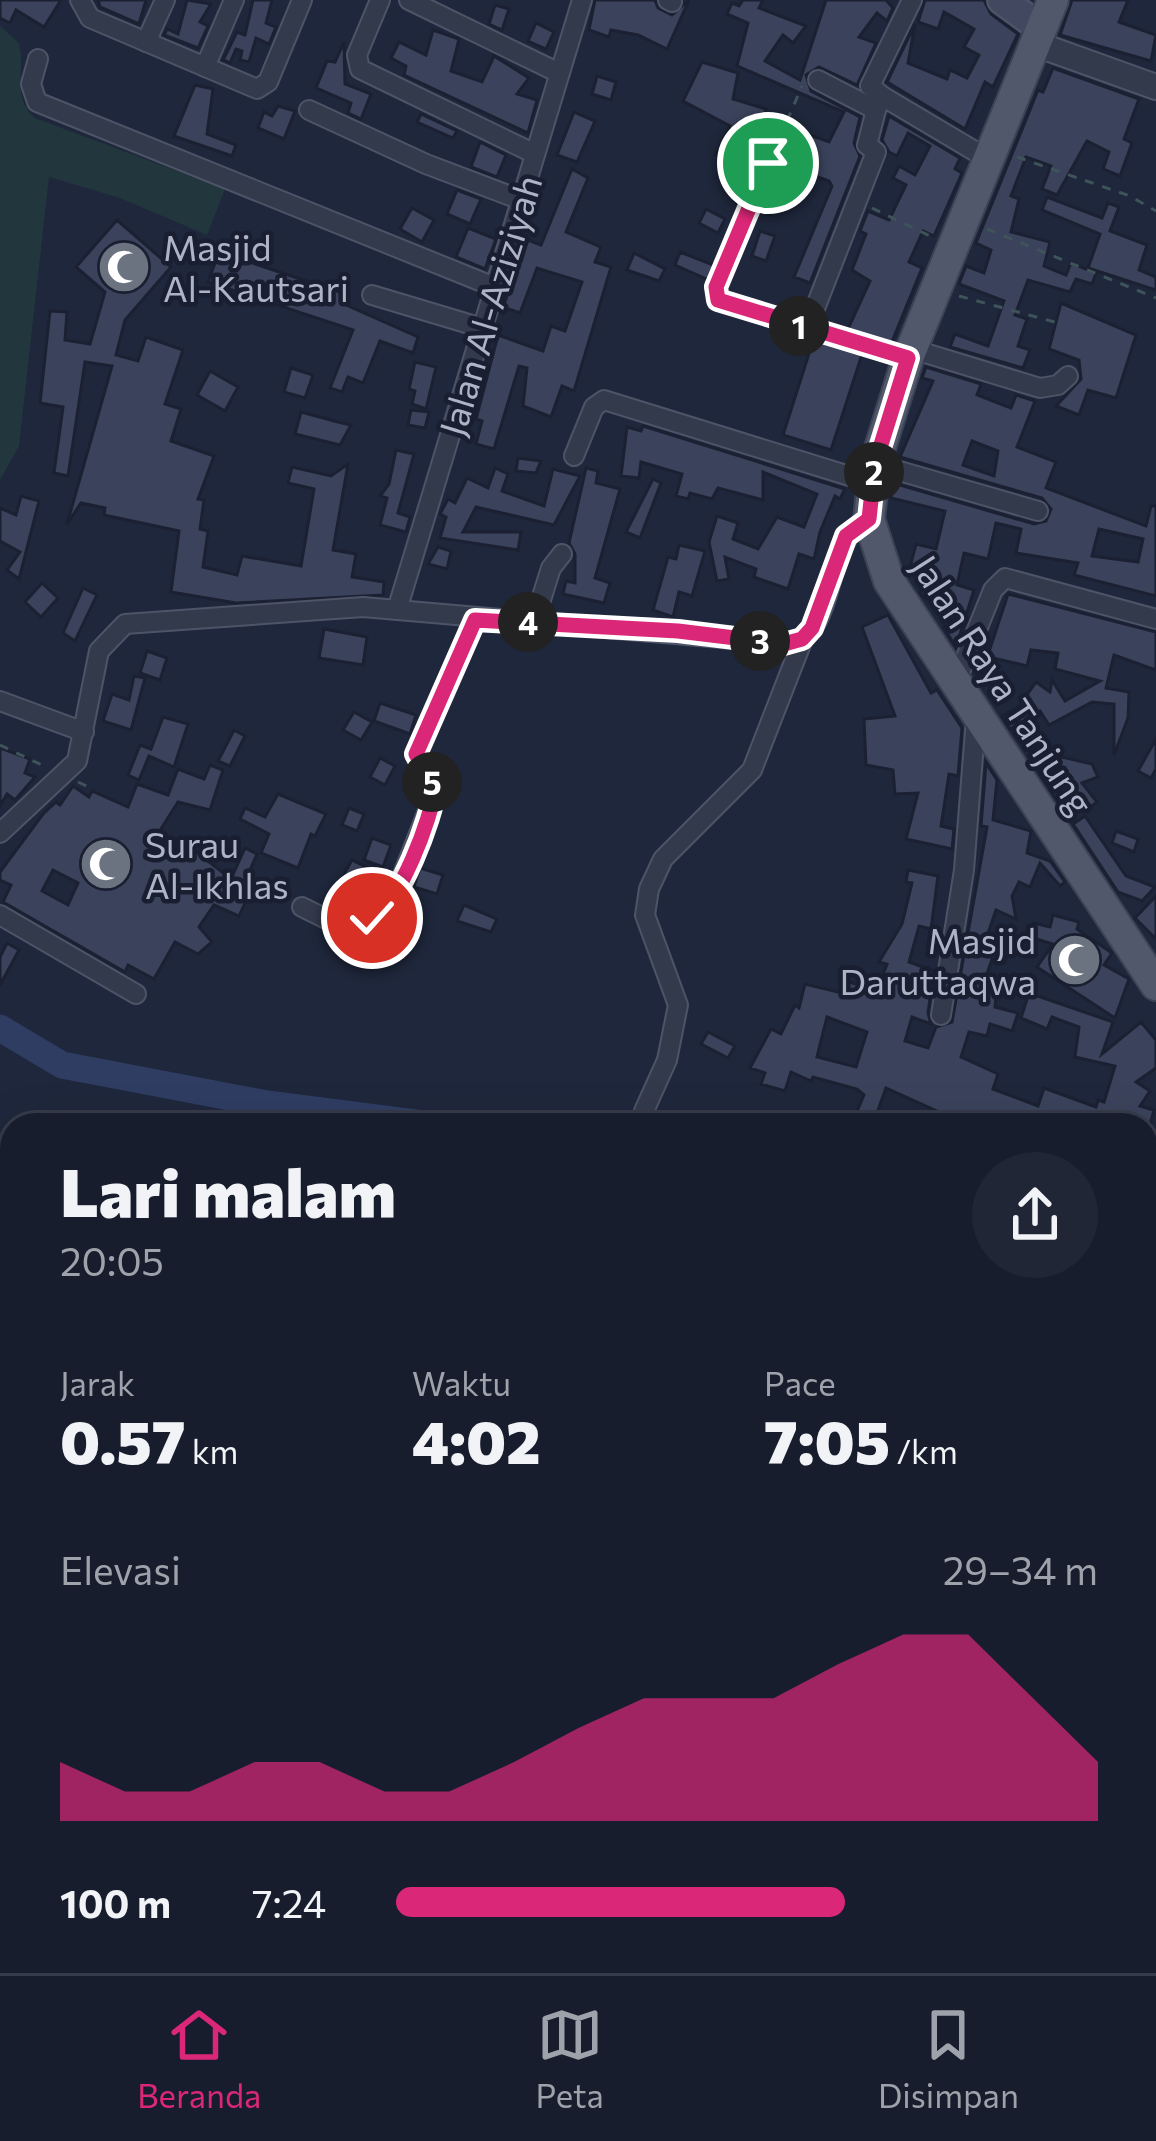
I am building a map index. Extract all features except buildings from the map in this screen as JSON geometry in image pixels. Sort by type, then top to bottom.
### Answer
[{"type":"main road","points":[[1002,0],[1044,24]]},
{"type":"main road","name":"Jalan Raya Tanjung","points":[[1044,24],[910,353],[873,474],[869,519],[889,581],[1156,985]]},
{"type":"street","points":[[146,42],[165,0]]},
{"type":"street","points":[[205,67],[234,0]]},
{"type":"street","points":[[85,9],[251,88],[268,82],[302,0]]},
{"type":"street","points":[[380,0],[357,56],[360,70],[535,154]]},
{"type":"street","points":[[410,0],[557,72]]},
{"type":"street","name":"Jalan Al-Aziziyah","points":[[397,610],[479,327],[582,0]]},
{"type":"street","points":[[807,329],[876,151],[867,145],[879,103],[870,86],[912,0]]},
{"type":"street","points":[[1044,24],[1156,87]]},
{"type":"street","points":[[38,59],[31,84],[37,102],[493,286]]},
{"type":"street","points":[[818,80],[991,154]]},
{"type":"street","points":[[309,110],[521,200]]},
{"type":"street","points":[[372,295],[479,327]]},
{"type":"street","points":[[910,353],[1040,388],[1058,386],[1068,376]]},
{"type":"street","points":[[574,456],[594,406],[604,400],[873,474],[1038,512]]},
{"type":"street","points":[[644,1111],[667,1060],[678,1005],[649,928],[649,889],[663,859],[752,770],[846,536],[869,519]]},
{"type":"street","points":[[534,622],[551,568],[562,554]]},
{"type":"street","points":[[956,682],[993,590],[1005,578],[1156,620]]},
{"type":"street","points":[[0,832],[71,770],[84,733],[99,651],[124,624],[397,610],[475,620],[678,631],[779,644],[802,639]]},
{"type":"street","points":[[302,907],[334,923],[372,918],[393,900],[435,793],[416,754],[475,620]]},
{"type":"street","points":[[0,700],[84,733]]},
{"type":"street","points":[[941,1015],[964,870],[976,718]]},
{"type":"street","points":[[0,915],[136,994]]},
{"type":"path","points":[[818,80],[802,85],[716,289],[724,305],[910,353]]},
{"type":"path","points":[[991,154],[1124,194],[1156,212]]},
{"type":"path","points":[[856,200],[1156,298]]},
{"type":"path","points":[[934,289],[1063,324]]},
{"type":"shaded area","points":[[0,26],[19,43],[21,93],[35,118],[225,189],[207,235],[120,198],[49,177],[19,446],[0,480]]},
{"type":"waterway","points":[[0,1028],[62,1065],[337,1113]]},
{"type":"place","name":"Masjid Al-Kautsari","points":[[124,267]]},
{"type":"place","name":"Surau Al-Ikhlas","points":[[106,864]]},
{"type":"place","name":"Masjid Daruttaqwa","points":[[1075,960]]},
{"type":"route","points":[[372,918],[393,900],[429,814],[435,788],[418,765],[416,754],[475,620],[678,631],[784,644],[802,639],[812,628],[849,530],[869,519],[875,464],[908,358],[718,300],[716,287],[768,163]]}]
